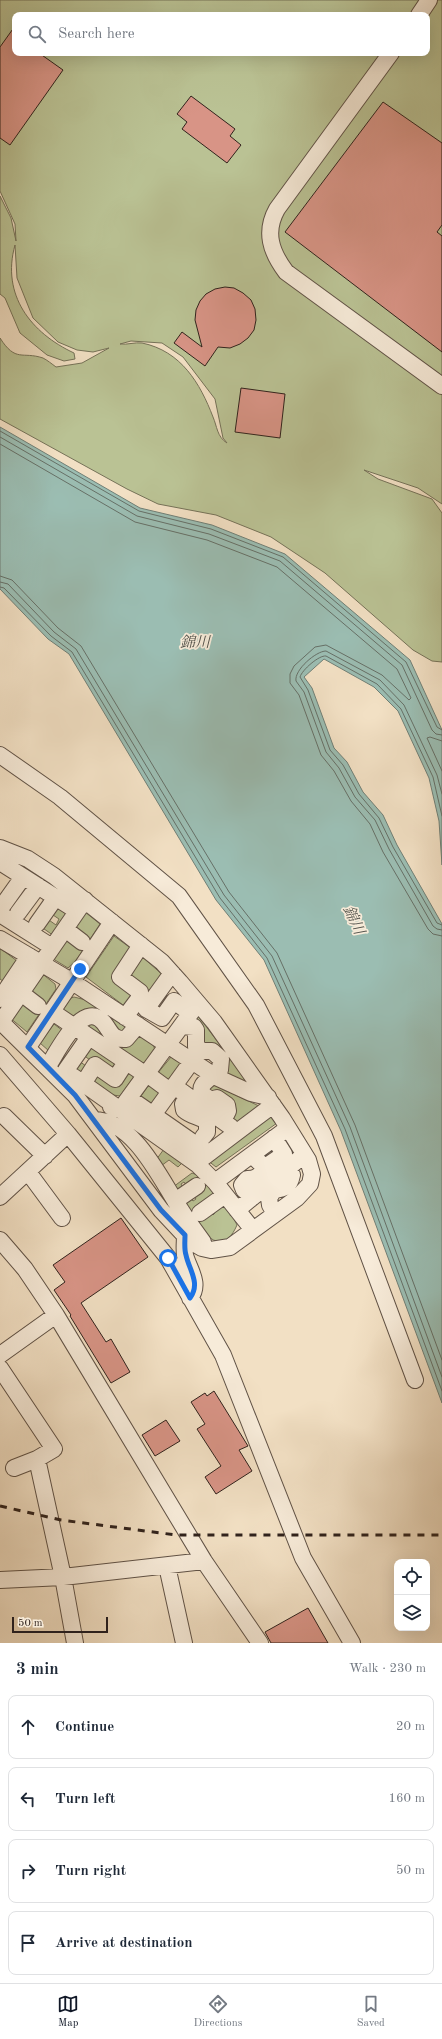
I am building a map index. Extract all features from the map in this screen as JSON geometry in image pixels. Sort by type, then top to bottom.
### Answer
[{"type":"street","points":[[421,12],[430,0]]},
{"type":"street","points":[[389,56],[277,209],[269,228],[270,240],[275,258],[286,272],[442,386]]},
{"type":"street","points":[[0,755],[60,797],[178,896],[256,1005],[324,1136],[415,1380]]},
{"type":"street","points":[[0,848],[28,859],[81,906]]},
{"type":"street","points":[[7,886],[38,886],[56,897],[81,906],[112,922],[141,945],[172,973],[194,1008]]},
{"type":"street","points":[[7,886],[52,947]]},
{"type":"street","points":[[38,886],[41,916],[52,947]]},
{"type":"street","points":[[41,916],[56,897]]},
{"type":"street","points":[[41,916],[81,906]]},
{"type":"street","points":[[41,916],[82,942]]},
{"type":"street","points":[[28,1047],[45,1008],[71,981],[112,922]]},
{"type":"street","points":[[0,939],[71,981],[214,1076],[270,1101]]},
{"type":"street","points":[[74,1077],[74,1026],[83,1017],[94,1016],[104,1023],[113,1036],[119,1039],[126,1039],[133,1022],[140,992],[120,977],[141,945]]},
{"type":"street","points":[[52,947],[35,960],[6,993],[0,1022],[48,1066],[75,1095],[161,1210],[190,1241],[209,1250],[230,1247],[297,1198],[310,1184],[312,1174],[304,1155],[288,1128],[214,1022],[194,1008],[174,1001],[162,1018],[146,1009]]},
{"type":"street","points":[[133,1022],[146,1009],[172,973]]},
{"type":"street","points":[[6,993],[45,1008],[126,1062],[187,1096],[237,1132]]},
{"type":"street","points":[[125,1104],[194,1008]]},
{"type":"street","points":[[181,1026],[194,1027],[196,1030],[196,1046],[204,1051],[212,1051],[221,1060],[220,1070],[214,1076],[206,1080],[201,1088],[207,1097],[212,1100],[217,1098],[227,1105],[228,1111],[223,1121]]},
{"type":"street","points":[[48,1066],[74,1053],[89,1037]]},
{"type":"street","points":[[0,1055],[68,1134],[168,1258],[223,1355],[303,1558],[352,1643]]},
{"type":"street","points":[[74,1077],[95,1065],[115,1079],[126,1062]]},
{"type":"street","points":[[156,1110],[192,1062]]},
{"type":"street","points":[[74,1077],[125,1104],[196,1163],[220,1188],[253,1230]]},
{"type":"street","points":[[187,1096],[183,1104],[184,1110],[193,1117],[201,1118],[207,1122],[207,1132],[203,1137]]},
{"type":"street","points":[[196,1163],[237,1132],[270,1101]]},
{"type":"street","points":[[90,1115],[98,1106],[125,1104],[156,1110],[203,1137],[213,1150]]},
{"type":"street","points":[[156,1110],[213,1150]]},
{"type":"street","points":[[90,1115],[111,1123],[137,1143],[174,1201],[209,1250]]},
{"type":"street","points":[[4,1116],[44,1156]]},
{"type":"street","points":[[174,1201],[198,1199],[220,1188],[252,1155],[288,1128]]},
{"type":"street","points":[[0,1197],[68,1134]]},
{"type":"street","points":[[274,1138],[284,1154],[268,1165],[282,1173],[292,1175],[288,1185],[283,1189],[274,1190],[269,1198],[270,1205],[275,1214]]},
{"type":"street","points":[[252,1155],[263,1166],[260,1175],[254,1179],[248,1179],[242,1185],[244,1190],[253,1197]]},
{"type":"street","points":[[237,1210],[304,1155]]},
{"type":"street","points":[[129,1168],[146,1156]]},
{"type":"street","points":[[28,1172],[62,1218]]},
{"type":"street","points":[[185,1235],[185,1254],[196,1282],[194,1292],[190,1298]]},
{"type":"street","points":[[0,1240],[25,1269],[56,1315],[204,1561],[260,1643]]},
{"type":"street","points":[[0,1355],[56,1315]]},
{"type":"street","points":[[0,1368],[54,1449],[37,1459],[14,1468]]},
{"type":"street","points":[[37,1459],[63,1577],[75,1643]]},
{"type":"street","points":[[0,1580],[63,1577],[204,1561]]},
{"type":"street","points":[[168,1566],[184,1643]]},
{"type":"green space","points":[[0,0],[442,0],[442,504],[418,488],[364,470],[378,479],[432,499],[442,513],[442,662],[432,661],[413,650],[325,573],[271,537],[216,515],[158,504],[127,489],[0,419],[0,338],[11,351],[20,355],[43,358],[56,367],[82,363],[109,348],[93,352],[77,350],[58,342],[33,318],[17,278],[15,245],[12,263],[12,280],[16,296],[23,310],[45,335],[74,353],[75,359],[64,361],[47,355],[20,333],[5,298],[0,294],[0,196],[11,218],[16,241],[15,224],[0,191]],"holes":[[[131,341],[162,343],[183,357],[215,399],[223,438],[227,443],[219,435],[202,392],[187,370],[178,361],[168,353],[156,347],[142,343],[120,344]]]},
{"type":"green space","points":[[56,904],[70,914],[54,936],[40,926],[46,918],[56,925],[59,919],[50,913]]},
{"type":"green space","points":[[85,912],[100,924],[75,962],[68,968],[50,957]]},
{"type":"green space","points":[[114,936],[132,949],[113,978],[134,995],[127,1008],[86,977]]},
{"type":"green space","points":[[0,948],[17,961],[4,982],[0,979]]},
{"type":"green space","points":[[140,955],[164,976],[137,1015],[133,1012],[147,992],[127,974]]},
{"type":"green space","points":[[40,972],[55,984],[56,989],[27,1032],[9,1017]]},
{"type":"green space","points":[[74,997],[86,1000],[130,1030],[128,1033],[113,1031],[61,1012],[71,998]]},
{"type":"green space","points":[[198,1016],[245,1077],[244,1083],[222,1071],[191,1024]]},
{"type":"green space","points":[[89,1019],[102,1029],[141,1037],[152,1044],[155,1050],[144,1064],[81,1025]]},
{"type":"green space","points":[[54,1024],[63,1031],[49,1051],[40,1043]]},
{"type":"green space","points":[[90,1045],[119,1065],[114,1073],[84,1075],[74,1069],[79,1061],[86,1066],[90,1060],[82,1054]]},
{"type":"green space","points":[[171,1057],[184,1065],[171,1084],[157,1074]]},
{"type":"green space","points":[[126,1069],[135,1075],[120,1096],[113,1095],[91,1080],[97,1070]]},
{"type":"green space","points":[[151,1082],[163,1091],[150,1108],[139,1099]]},
{"type":"green space","points":[[208,1082],[259,1106],[237,1124],[206,1084]]},
{"type":"green space","points":[[270,1113],[277,1123],[216,1167],[207,1160]]},
{"type":"green space","points":[[164,1149],[182,1163],[178,1167],[169,1160],[161,1166],[156,1160]]},
{"type":"green space","points":[[192,1173],[197,1175],[215,1193],[209,1210],[213,1215],[215,1213],[212,1208],[221,1202],[233,1217],[237,1225],[230,1237],[222,1241],[214,1240],[206,1235],[199,1227],[180,1200],[187,1194],[193,1201],[196,1199],[184,1182],[181,1184],[184,1190],[176,1195],[173,1187]]},
{"type":"water","name":"錦川","points":[[0,427],[140,508],[212,525],[285,554],[410,660],[442,730],[442,865],[439,821],[429,778],[398,711],[374,687],[324,659],[304,677],[312,688],[334,748],[347,762],[363,792],[383,815],[397,845],[442,924],[442,1403],[341,1131],[264,960],[216,900],[69,654],[48,639],[0,589]]},
{"type":"building","points":[[12,30],[12,56],[43,56],[63,70],[10,145],[0,138],[0,47]]},
{"type":"building","points":[[191,96],[235,129],[230,136],[241,145],[227,163],[182,129],[187,122],[177,114]]},
{"type":"building","points":[[383,102],[442,143],[442,225],[437,232],[442,236],[442,352],[285,232]]},
{"type":"building","points":[[225,287],[234,288],[251,300],[255,309],[256,320],[254,330],[248,338],[240,344],[230,348],[218,347],[205,366],[174,343],[182,332],[202,347],[195,320],[196,310],[200,301],[206,294],[215,289]]},
{"type":"building","points":[[241,388],[285,394],[280,438],[235,432]]},
{"type":"building","points":[[121,1218],[148,1257],[81,1303],[106,1342],[111,1339],[130,1372],[111,1383],[70,1316],[71,1315],[54,1290],[65,1282],[53,1265]]},
{"type":"building","points":[[214,1391],[248,1446],[239,1450],[252,1471],[216,1494],[205,1477],[221,1466],[197,1429],[205,1424],[191,1402],[205,1393],[207,1396]]},
{"type":"building","points":[[166,1420],[180,1441],[155,1456],[142,1435]]},
{"type":"building","points":[[308,1608],[328,1643],[271,1643],[265,1632]]},
{"type":"railway","points":[[0,1506],[61,1520],[176,1535],[442,1535]]},
{"type":"route","points":[[80,969],[28,1047],[75,1095],[161,1210],[185,1235],[185,1254],[196,1282],[194,1292],[190,1298],[168,1258]]}]
